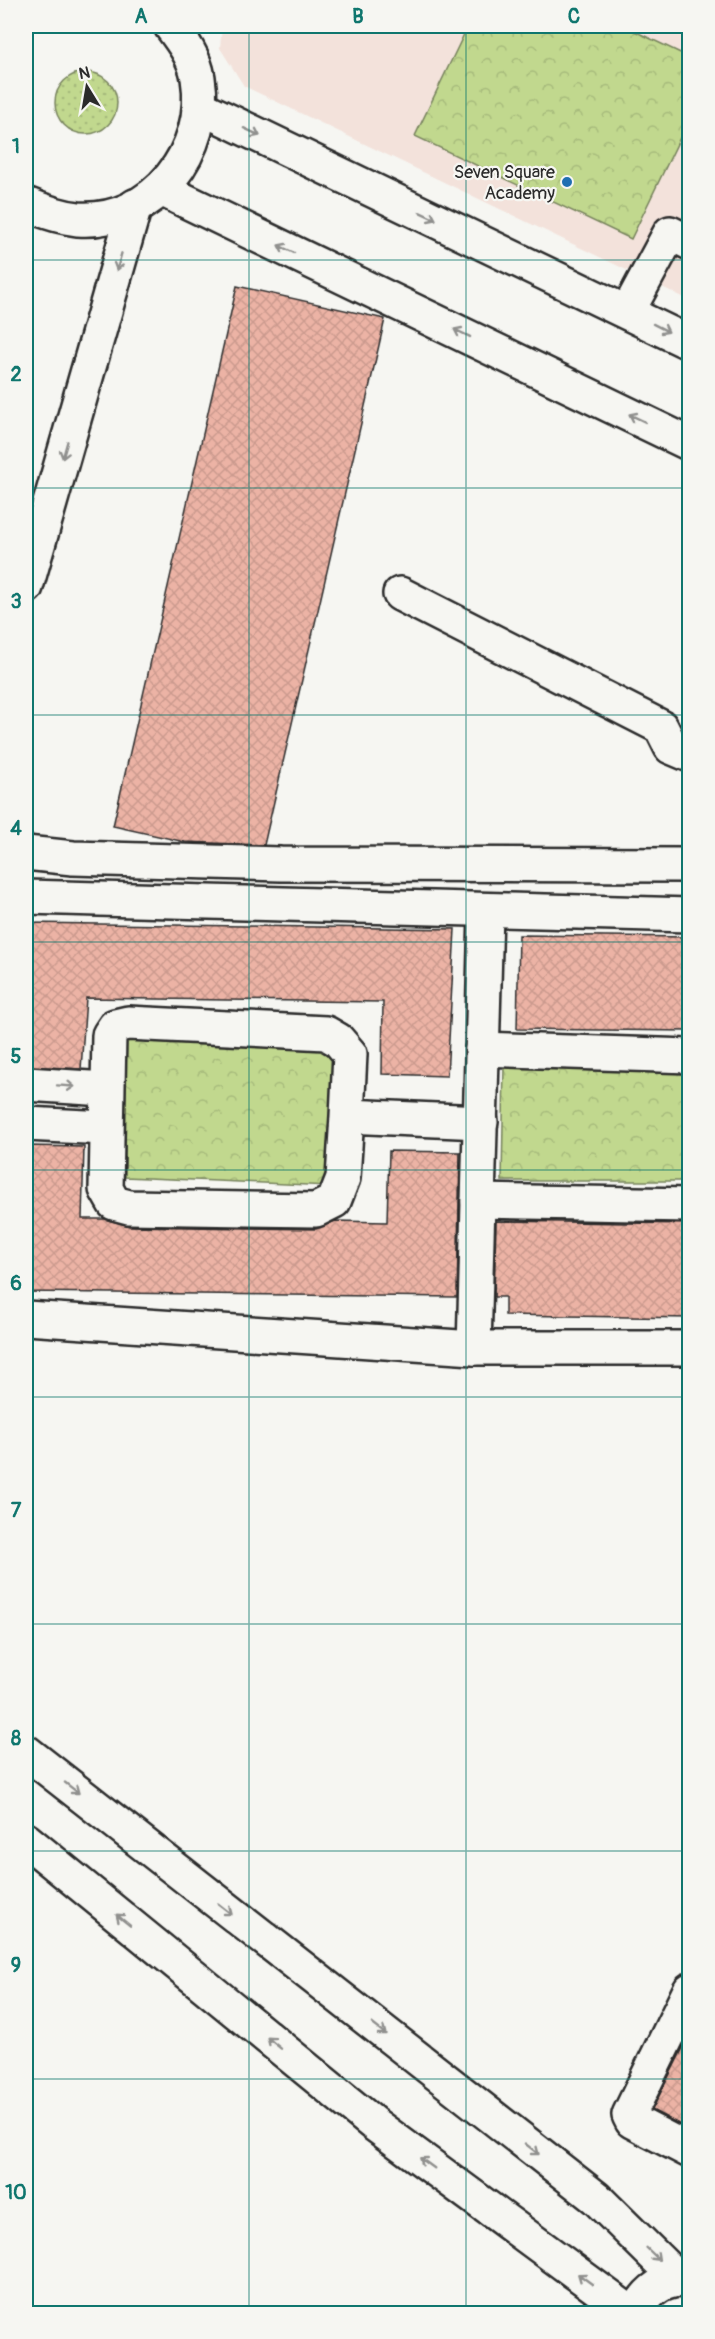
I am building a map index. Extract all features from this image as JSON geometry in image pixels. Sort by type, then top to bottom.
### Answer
[{"type":"street","points":[[26,204],[52,215],[80,219],[108,216],[148,197],[181,166],[194,138],[200,107],[198,77],[188,48],[171,26]]},
{"type":"street","points":[[200,107],[690,343]]},
{"type":"street","points":[[148,197],[690,444]]},
{"type":"street","points":[[26,587],[148,197]]},
{"type":"street","points":[[628,312],[670,233],[690,243]]},
{"type":"street","points":[[400,594],[661,727],[671,747],[690,756]]},
{"type":"street","points":[[26,853],[73,858],[281,864],[690,865]]},
{"type":"street","points":[[26,897],[486,912],[690,915]]},
{"type":"street","points":[[474,1348],[486,912]]},
{"type":"street","points":[[128,1023],[326,1033],[338,1040],[350,1054],[343,1178],[334,1201],[316,1210],[129,1207],[114,1203],[106,1190],[106,1089],[109,1035],[116,1026],[128,1023]]},
{"type":"street","points":[[483,1049],[690,1056]]},
{"type":"street","points":[[26,1084],[106,1089]]},
{"type":"street","points":[[347,1116],[481,1122]]},
{"type":"street","points":[[26,1124],[106,1128]]},
{"type":"street","points":[[478,1201],[690,1205]]},
{"type":"street","points":[[26,1318],[474,1348],[690,1348]]},
{"type":"street","points":[[26,1752],[596,2198],[685,2281]]},
{"type":"street","points":[[26,1840],[374,2124],[632,2313]]},
{"type":"street","points":[[690,1990],[629,2115],[632,2121],[690,2151]]},
{"type":"street","points":[[636,2313],[641,2301],[652,2289],[665,2283],[685,2281]]},
{"type":"shaded area","name":"Seven Square Academy","points":[[222,26],[689,26],[689,300],[244,86],[220,48]]},
{"type":"green space","points":[[468,26],[624,26],[689,57],[689,119],[631,239],[415,136]]},
{"type":"green space","points":[[86,72],[98,74],[108,81],[115,91],[117,103],[115,115],[108,125],[98,132],[86,134],[74,132],[64,125],[57,115],[55,103],[57,91],[64,81],[74,74]]},
{"type":"green space","points":[[126,1041],[337,1047],[330,1186],[125,1177]]},
{"type":"green space","points":[[504,1065],[689,1072],[689,1181],[502,1181]]},
{"type":"building","points":[[237,286],[385,319],[264,845],[185,842],[113,826]]},
{"type":"building","points":[[26,923],[455,929],[447,1076],[382,1074],[383,1002],[86,998],[81,1069],[26,1066]]},
{"type":"building","points":[[519,935],[690,937],[690,1031],[517,1029]]},
{"type":"building","points":[[26,1146],[84,1147],[82,1219],[105,1219],[129,1226],[316,1229],[335,1221],[387,1222],[389,1151],[460,1152],[457,1297],[26,1292]]},
{"type":"building","points":[[496,1221],[690,1224],[690,1318],[505,1315],[505,1297],[494,1297]]},
{"type":"building","points":[[690,2034],[690,2130],[652,2110]]},
{"type":"place","name":"Seven Square Academy","points":[[567,182]]}]
